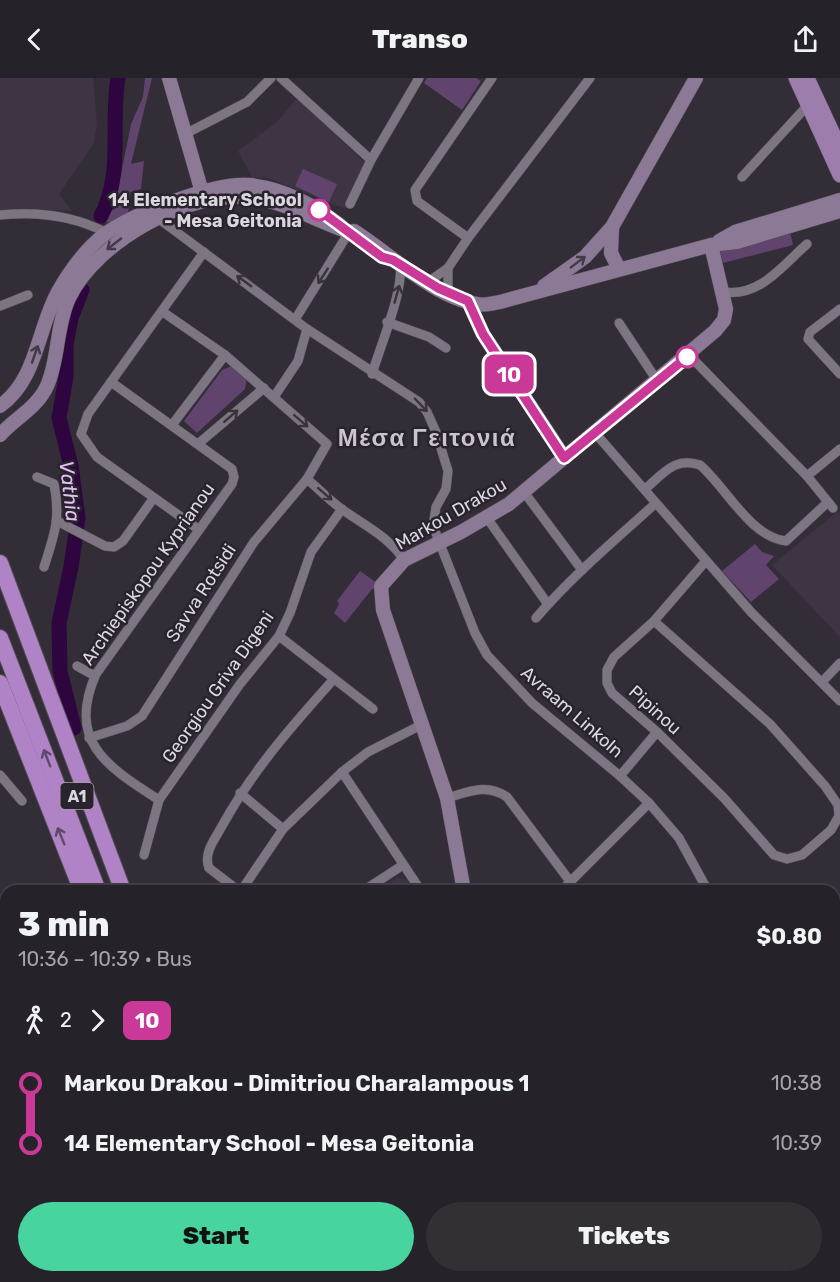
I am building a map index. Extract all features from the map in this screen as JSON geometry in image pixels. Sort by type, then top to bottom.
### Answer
[{"type":"highway","points":[[0,562],[121,885]]},
{"type":"highway","name":"A1","points":[[0,594],[34,704],[96,885]]},
{"type":"highway","name":"A1","points":[[0,638],[34,704],[111,885]]},
{"type":"highway","points":[[0,682],[80,885]]},
{"type":"main road","points":[[796,78],[840,175]]},
{"type":"main road","points":[[807,78],[840,149]]},
{"type":"street","points":[[169,78],[204,196]]},
{"type":"street","points":[[187,134],[248,102],[271,78]]},
{"type":"street","points":[[281,78],[371,160]]},
{"type":"street","points":[[350,204],[371,160],[419,78]]},
{"type":"street","points":[[428,282],[448,268],[468,238],[591,78]]},
{"type":"street","points":[[538,290],[585,257],[612,227],[696,78]]},
{"type":"street","points":[[468,238],[417,201],[415,190],[490,79]]},
{"type":"street","points":[[742,177],[808,105]]},
{"type":"street","points":[[0,406],[14,393],[30,368],[59,291],[78,264],[107,233],[134,218],[247,185],[269,188],[292,195],[319,210],[371,250],[397,262],[448,293],[477,304],[500,302],[711,245],[737,242],[840,210]]},
{"type":"street","points":[[0,435],[33,406],[46,387],[69,299],[77,285],[111,245],[134,230],[204,196]]},
{"type":"street","points":[[711,245],[735,232],[840,200]]},
{"type":"street","points":[[0,215],[43,213],[70,218],[107,233]]},
{"type":"street","name":"Avraam Linkoln","points":[[159,219],[296,318],[307,329],[372,374],[419,402],[427,412],[436,432],[448,471],[446,489],[433,517],[439,543],[475,633],[487,655],[532,703],[649,803],[679,838],[703,885]]},
{"type":"street","points":[[612,227],[611,253],[619,269]]},
{"type":"street","points":[[296,318],[349,232]]},
{"type":"street","points":[[724,292],[738,294],[756,289],[807,244]]},
{"type":"street","name":"Markou Drakou","points":[[463,885],[447,798],[383,610],[381,586],[404,560],[487,518],[524,492],[716,332],[724,320],[726,309],[724,292],[711,245]]},
{"type":"street","points":[[198,529],[97,457],[81,434],[88,414],[204,252]]},
{"type":"street","points":[[372,374],[387,321],[398,293],[402,275],[397,262]]},
{"type":"street","points":[[448,268],[448,293]]},
{"type":"street","points":[[0,306],[28,295]]},
{"type":"street","points":[[468,301],[483,334],[564,458]]},
{"type":"street","points":[[483,334],[483,319],[500,302]]},
{"type":"street","points":[[840,309],[810,332],[808,339],[840,374]]},
{"type":"street","points":[[163,312],[225,355],[274,397],[298,361],[307,329]]},
{"type":"street","points":[[387,321],[429,337],[446,348]]},
{"type":"street","points":[[619,323],[658,382]]},
{"type":"street","points":[[172,425],[225,355]]},
{"type":"street","points":[[645,489],[674,464],[687,460],[700,465],[759,530],[772,539],[786,541],[831,505],[807,476],[689,355]]},
{"type":"street","points":[[111,382],[198,444],[264,388]]},
{"type":"street","name":"Savva Rotsidi","points":[[89,738],[127,726],[142,716],[254,542],[307,479],[327,444],[274,397]]},
{"type":"street","points":[[596,434],[705,562],[840,701]]},
{"type":"street","name":"Archiepiskopou Kyprianou","points":[[89,738],[86,716],[88,692],[95,676],[232,484],[234,477],[232,470],[198,444]]},
{"type":"street","points":[[807,476],[840,449]]},
{"type":"street","points":[[37,477],[54,484],[59,522],[44,567]]},
{"type":"street","points":[[307,479],[342,510],[369,526],[398,551],[404,560]]},
{"type":"street","points":[[524,492],[582,570]]},
{"type":"street","points":[[59,522],[105,546],[114,547],[123,541],[153,499]]},
{"type":"street","points":[[536,618],[547,603],[656,503]]},
{"type":"street","name":"Georgiou Griva Digeni","points":[[144,855],[159,800],[240,684],[279,636],[311,552],[342,510]]},
{"type":"street","points":[[487,518],[547,603]]},
{"type":"street","name":"Pipinou","points":[[705,562],[654,621],[614,657],[607,670],[607,683],[612,693],[657,732],[724,798],[774,855],[787,859],[802,855],[831,830],[839,815]]},
{"type":"street","points":[[654,621],[770,724],[825,786],[838,805],[839,815]]},
{"type":"street","points":[[279,636],[373,709]]},
{"type":"street","points":[[822,682],[840,663]]},
{"type":"street","points":[[77,666],[95,676]]},
{"type":"street","points":[[232,885],[209,868],[207,854],[240,793],[270,750],[333,680]]},
{"type":"street","points":[[244,885],[283,829],[342,772],[368,752],[423,724]]},
{"type":"street","points":[[620,776],[657,732]]},
{"type":"street","points":[[89,738],[96,752],[116,772],[159,800]]},
{"type":"street","points":[[342,772],[417,885]]},
{"type":"street","points":[[0,775],[22,801]]},
{"type":"street","points":[[447,798],[488,789],[495,789],[507,796],[569,880]]},
{"type":"street","points":[[240,793],[283,829]]},
{"type":"street","points":[[565,885],[649,803]]},
{"type":"street","points":[[372,885],[403,865]]},
{"type":"shaded area","points":[[0,78],[93,78],[97,123],[94,143],[59,194],[72,211],[0,210]]},
{"type":"shaded area","points":[[145,78],[152,78],[131,164],[144,161],[141,189],[130,192],[128,215],[110,223],[95,219],[97,205],[114,210],[131,124],[143,97]]},
{"type":"shaded area","points":[[427,78],[476,78],[481,81],[462,110],[424,83]]},
{"type":"shaded area","points":[[297,98],[367,165],[346,209],[265,177],[253,179],[238,151],[277,122]]},
{"type":"shaded area","points":[[303,169],[337,184],[329,202],[295,186]]},
{"type":"shaded area","points":[[790,232],[793,245],[723,263],[720,251]]},
{"type":"shaded area","points":[[232,366],[247,377],[245,389],[197,433],[184,421],[222,370]]},
{"type":"shaded area","points":[[837,512],[840,514],[840,637],[772,565]]},
{"type":"shaded area","points":[[755,544],[762,552],[774,556],[766,565],[779,579],[751,602],[722,571]]},
{"type":"shaded area","points":[[360,571],[377,583],[376,589],[372,589],[345,623],[334,613],[339,604],[337,601]]},
{"type":"shaded area","points":[[397,878],[407,880],[410,885],[386,885]]},
{"type":"waterway","name":"Vathia","points":[[101,216],[112,182],[118,78]]},
{"type":"waterway","name":"Vathia","points":[[74,728],[60,671],[59,623],[71,567],[78,518],[71,466],[59,418],[66,377],[66,345],[71,318],[82,290]]},
{"type":"bus line","name":"10","points":[[319,210],[382,257],[393,260],[438,288],[468,301],[483,334],[564,458],[687,357]]},
{"type":"place","name":"14 Elementary School - Mesa Geitonia","points":[[319,210]]},
{"type":"district","name":"Μέσα Γειτονιά","points":[[427,438]]}]
